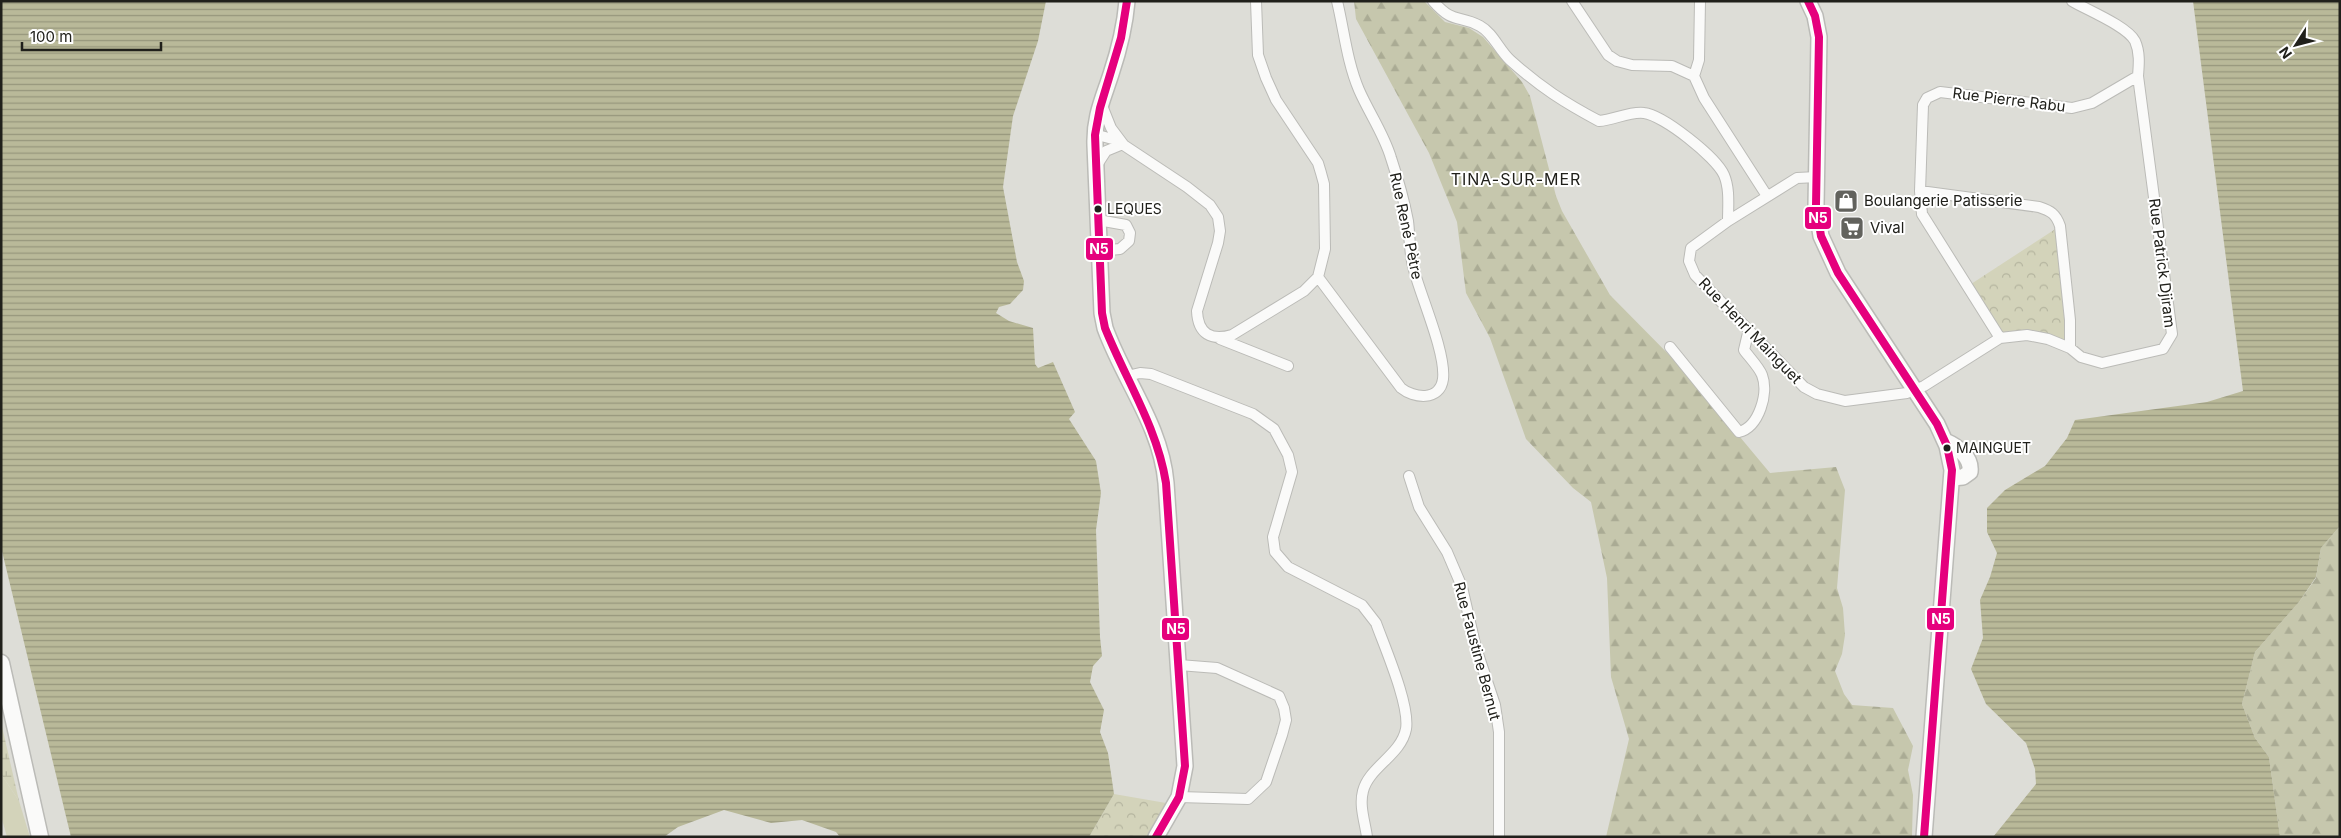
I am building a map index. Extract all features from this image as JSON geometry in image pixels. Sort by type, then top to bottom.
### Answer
[{"type":"main road","points":[[1127,1],[1121,37],[1094,126],[1094,134],[1102,313],[1105,328],[1153,428],[1163,460],[1185,766],[1179,797],[1156,837]]},
{"type":"main road","points":[[1811,2],[1819,36],[1818,219],[1828,254],[1846,285],[1916,390],[1945,440],[1950,456],[1952,478],[1924,837]]},
{"type":"main road","points":[[1,663],[40,835]]},
{"type":"street","points":[[1220,339],[1232,335],[1287,302],[1318,277],[1324,249],[1324,184],[1318,163],[1276,100],[1266,78],[1258,55],[1256,1]]},
{"type":"street","name":"Rue René Pètre","points":[[1318,277],[1340,304],[1400,388],[1410,395],[1424,397],[1432,395],[1443,381],[1441,366],[1432,327],[1414,270],[1408,222],[1401,192],[1390,156],[1358,89],[1337,1]]},
{"type":"street","points":[[1433,1],[1452,18],[1479,26],[1488,33],[1507,58],[1536,84],[1599,121],[1642,112],[1662,120],[1716,161],[1724,176],[1728,190],[1728,221]]},
{"type":"street","points":[[1572,1],[1608,55],[1617,62],[1632,66],[1672,66],[1694,76],[1704,98],[1767,196]]},
{"type":"street","points":[[1694,76],[1699,60],[1700,1]]},
{"type":"street","name":"Rue Patrick Djiram","points":[[1916,390],[2000,338],[2027,335],[2070,348],[2081,357],[2092,362],[2115,362],[2163,349],[2172,334],[2138,76],[2138,52],[2132,36],[2072,1]]},
{"type":"street","name":"Rue Pierre Rabu","points":[[2000,338],[1922,214],[1920,191],[1921,112],[1927,98],[1940,92],[2072,108],[2092,102],[2138,76]]},
{"type":"street","points":[[1101,103],[1111,128],[1123,144]]},
{"type":"street","points":[[1094,134],[1112,138],[1123,144],[1210,204],[1218,217],[1220,231],[1197,311],[1197,322],[1201,330],[1212,337],[1288,366]]},
{"type":"street","points":[[1096,168],[1106,151],[1114,146],[1123,144]]},
{"type":"street","name":"Rue Henri Mainguet","points":[[1817,177],[1800,177],[1728,221],[1692,248],[1689,261],[1695,275],[1804,387],[1817,394],[1845,401],[1916,390]]},
{"type":"street","points":[[1920,191],[2039,207],[2057,217],[2060,226],[2070,320],[2070,348]]},
{"type":"street","points":[[1098,220],[1126,224],[1130,232],[1129,240],[1120,249],[1099,251]]},
{"type":"street","points":[[1670,347],[1739,432],[1744,431],[1758,414],[1765,395],[1762,375],[1744,350],[1749,329]]},
{"type":"street","points":[[1127,376],[1140,373],[1151,374],[1235,406],[1265,420],[1282,440],[1292,472],[1273,537],[1275,552],[1288,567],[1362,605],[1376,623],[1405,709],[1406,731],[1401,743],[1368,781],[1363,791],[1362,803],[1367,837]]},
{"type":"street","name":"Rue Faustine Bernut","points":[[1409,476],[1419,507],[1448,552],[1462,587],[1476,648],[1495,705],[1499,756],[1498,837]]},
{"type":"street","points":[[1179,665],[1217,668],[1266,689],[1279,696],[1286,720],[1266,782],[1248,799],[1179,797]]},
{"type":"green space","points":[[1354,1],[1424,1],[1445,22],[1469,28],[1483,37],[1522,82],[1530,96],[1556,196],[1562,211],[1610,295],[1685,371],[1770,473],[1836,467],[1845,490],[1837,588],[1843,608],[1845,635],[1842,654],[1835,671],[1844,694],[1852,705],[1893,708],[1913,746],[1908,770],[1913,795],[1912,837],[1606,837],[1629,739],[1611,677],[1607,578],[1591,502],[1573,488],[1526,439],[1490,338],[1466,293],[1457,222],[1429,153],[1356,19]]},
{"type":"green space","points":[[2060,226],[2070,348],[2048,339],[2000,338],[1968,286]]},
{"type":"green space","points":[[2340,526],[2340,837],[2280,837],[2269,757],[2255,738],[2242,704],[2255,652],[2299,602],[2316,578],[2321,548]]},
{"type":"green space","points":[[1,722],[19,801],[1,774]]},
{"type":"green space","points":[[1,774],[19,801],[30,837],[7,837],[1,816]]},
{"type":"green space","points":[[1114,794],[1166,803],[1174,808],[1157,837],[1089,837]]},
{"type":"shaded area","points":[[1,1],[1046,1],[1038,41],[1013,116],[1003,187],[1017,262],[1024,281],[1023,290],[1010,304],[999,307],[996,313],[1009,321],[1033,328],[1035,364],[1038,368],[1053,362],[1075,412],[1069,419],[1096,461],[1101,493],[1096,530],[1102,656],[1093,666],[1090,682],[1104,710],[1100,732],[1108,753],[1114,794],[1089,837],[840,837],[836,832],[802,820],[771,823],[724,810],[678,827],[664,837],[71,837],[1,547]]},
{"type":"shaded area","points":[[2193,1],[2340,1],[2340,526],[2321,548],[2316,577],[2299,602],[2255,652],[2242,704],[2255,738],[2269,757],[2280,837],[1993,837],[2036,784],[2035,769],[2026,743],[1986,704],[1971,669],[1983,638],[1980,600],[1990,577],[1997,553],[1987,532],[1987,508],[2005,490],[2045,466],[2067,438],[2075,420],[2207,402],[2243,391]]},
{"type":"transit line","name":"N5","points":[[1127,1],[1121,38],[1100,108],[1095,135],[1102,313],[1105,328],[1156,442],[1166,483],[1185,766],[1179,797],[1156,837]]},
{"type":"transit line","name":"N5","points":[[1808,1],[1815,16],[1819,37],[1816,205],[1821,236],[1838,273],[1937,424],[1947,446],[1952,470],[1924,837]]},
{"type":"place","name":"Boulangerie Patisserie","points":[[1846,201]]},
{"type":"place","name":"LEQUES","points":[[1098,209]]},
{"type":"place","name":"Vival","points":[[1852,228]]},
{"type":"place","name":"MAINGUET","points":[[1947,448]]},
{"type":"district","name":"TINA-SUR-MER","points":[[1516,179]]}]
